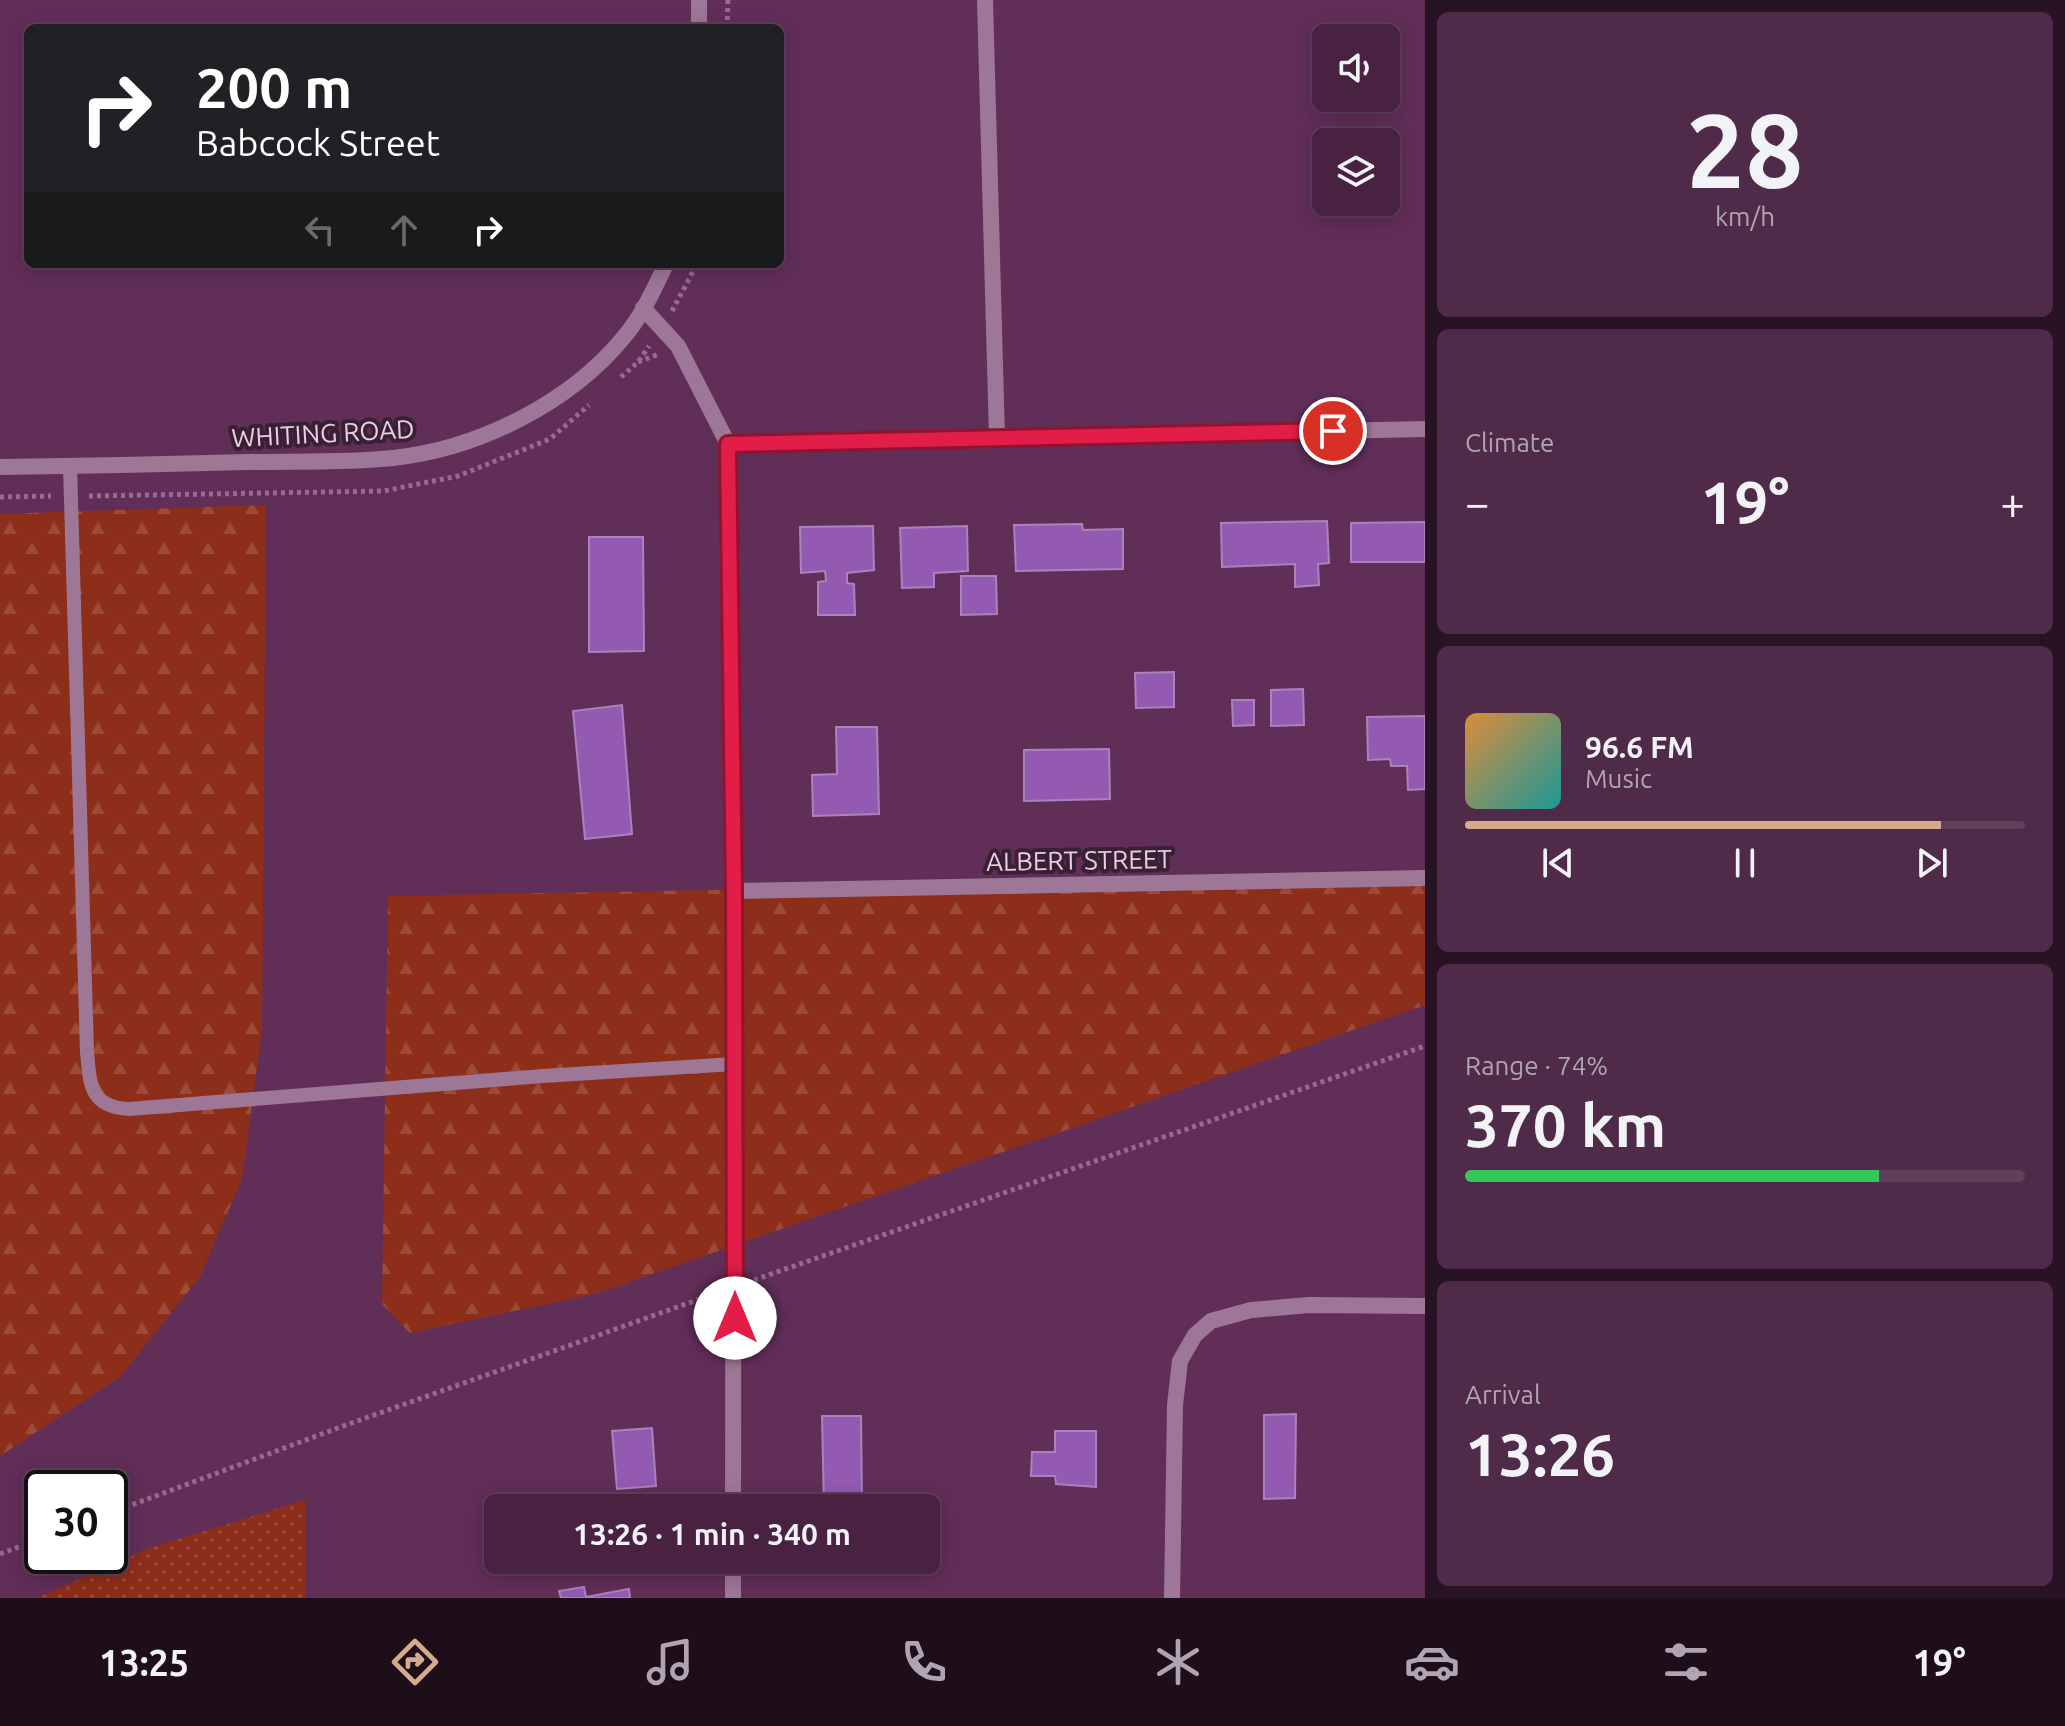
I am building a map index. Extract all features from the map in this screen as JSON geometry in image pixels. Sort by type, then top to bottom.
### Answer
[{"type":"street","points":[[699,0],[699,24]]},
{"type":"street","points":[[985,0],[997,438]]},
{"type":"street","name":"WHITING ROAD","points":[[0,467],[340,461],[395,458],[438,450],[503,429],[557,396],[598,365],[625,337],[664,268]]},
{"type":"street","points":[[643,308],[678,346],[728,444],[734,891],[733,1494]]},
{"type":"street","points":[[728,444],[1425,429]]},
{"type":"street","name":"ALBERT STREET","points":[[734,891],[1425,878]]},
{"type":"street","points":[[1172,1598],[1175,1405],[1180,1361],[1195,1335],[1211,1321],[1251,1310],[1309,1305],[1425,1306]]},
{"type":"street","points":[[733,1574],[733,1598]]},
{"type":"lane","points":[[70,466],[87,1052],[90,1082],[99,1100],[111,1108],[129,1109],[734,1064]]},
{"type":"path","points":[[727,24],[728,0]]},
{"type":"path","points":[[128,1506],[346,1425],[1425,1046]]},
{"type":"path","points":[[0,1554],[24,1545]]},
{"type":"green space","points":[[266,505],[262,1031],[242,1179],[200,1277],[120,1377],[0,1456],[0,514]]},
{"type":"green space","points":[[1425,877],[1425,1005],[595,1294],[410,1333],[382,1304],[388,896]]},
{"type":"green space","points":[[305,1500],[306,1598],[37,1598],[91,1574],[128,1574],[128,1558],[150,1548]]},
{"type":"building","points":[[1327,521],[1329,563],[1318,564],[1319,585],[1295,587],[1295,564],[1222,567],[1221,523]]},
{"type":"building","points":[[1425,522],[1425,562],[1351,562],[1351,523]]},
{"type":"building","points":[[1082,524],[1083,530],[1123,529],[1123,569],[1016,571],[1014,525]]},
{"type":"building","points":[[873,526],[874,570],[847,573],[847,583],[854,584],[855,615],[818,615],[818,582],[826,581],[825,571],[801,573],[800,527]]},
{"type":"building","points":[[967,526],[968,571],[934,573],[934,587],[902,588],[900,528]]},
{"type":"building","points":[[589,537],[643,537],[644,651],[589,652]]},
{"type":"building","points":[[961,576],[996,576],[997,614],[961,615]]},
{"type":"building","points":[[1174,672],[1174,707],[1136,708],[1135,673]]},
{"type":"building","points":[[1303,689],[1304,725],[1271,726],[1271,690]]},
{"type":"building","points":[[1232,700],[1254,700],[1254,725],[1233,726]]},
{"type":"building","points":[[622,705],[632,834],[585,839],[573,711]]},
{"type":"building","points":[[1425,716],[1425,789],[1408,790],[1407,766],[1391,766],[1390,759],[1368,760],[1367,717]]},
{"type":"building","points":[[836,727],[877,727],[879,814],[813,816],[812,775],[837,774]]},
{"type":"building","points":[[1109,749],[1110,799],[1024,801],[1024,750]]},
{"type":"building","points":[[1296,1414],[1295,1498],[1264,1499],[1264,1415]]},
{"type":"building","points":[[822,1416],[861,1416],[862,1494],[824,1494]]},
{"type":"building","points":[[652,1428],[656,1486],[617,1489],[612,1431]]},
{"type":"building","points":[[1055,1431],[1096,1431],[1096,1487],[1056,1484],[1055,1476],[1031,1476],[1032,1452],[1055,1452]]},
{"type":"building","points":[[584,1587],[586,1597],[629,1589],[630,1598],[561,1598],[559,1591]]},
{"type":"route","points":[[735,1318],[734,891],[728,444],[1333,431]]}]
